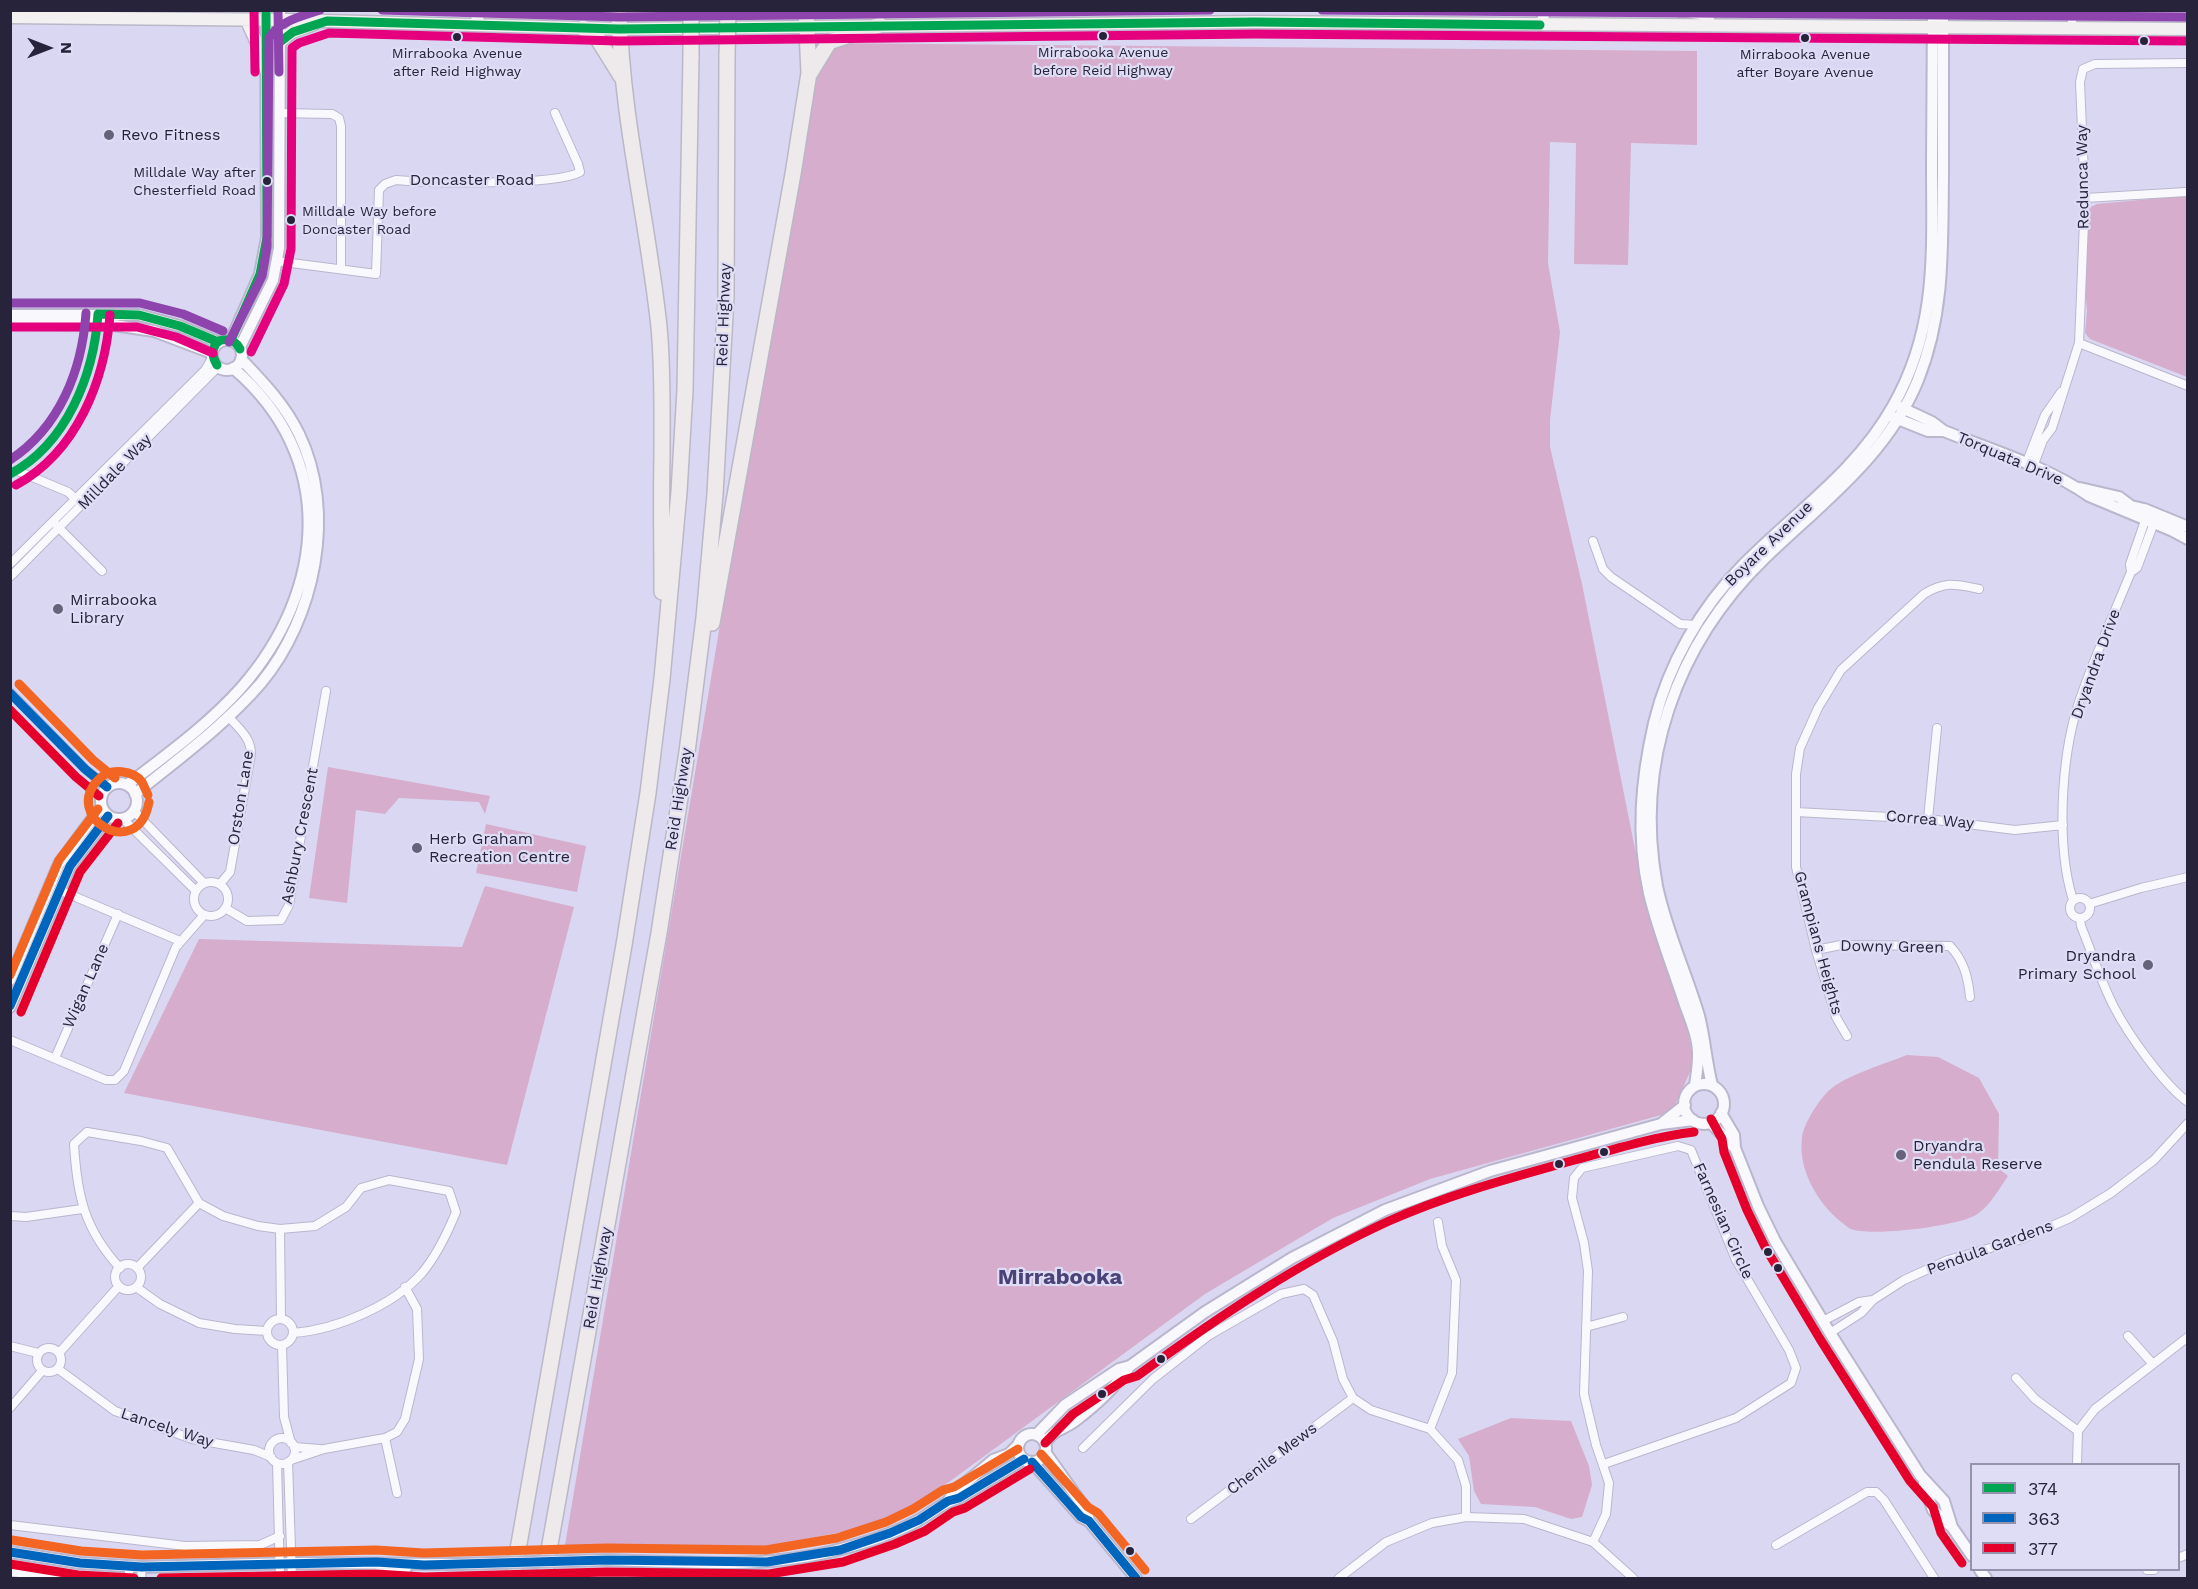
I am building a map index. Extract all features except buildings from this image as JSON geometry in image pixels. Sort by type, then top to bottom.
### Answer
[{"type":"highway","points":[[619,10],[623,79],[659,329],[662,378],[662,679]]},
{"type":"highway","name":"Reid Highway","points":[[513,1578],[624,945],[648,793],[662,679],[679,492],[685,390],[691,10]]},
{"type":"highway","name":"Reid Highway","points":[[544,1578],[653,967],[687,752],[704,618],[718,448],[726,296],[728,10]]},
{"type":"highway","points":[[687,752],[729,532],[809,73],[806,10]]},
{"type":"highway","points":[[809,73],[829,42],[880,25]]},
{"type":"highway","points":[[583,28],[596,36],[623,79]]},
{"type":"main road","points":[[477,10],[477,25]]},
{"type":"main road","points":[[1679,10],[1702,12],[1709,18],[1709,26]]},
{"type":"main road","points":[[10,16],[74,14],[247,21],[280,15],[327,21],[619,29],[1347,17],[1540,25],[2187,29]]},
{"type":"main road","points":[[247,21],[261,52],[267,73]]},
{"type":"main road","points":[[280,42],[292,32],[327,21]]},
{"type":"street","points":[[1540,10],[1540,25]]},
{"type":"street","points":[[1540,25],[1546,10]]},
{"type":"street","name":"Boyare Avenue","points":[[1712,1085],[1706,1058],[1706,1043],[1699,1016],[1660,900],[1655,873],[1652,795],[1656,760],[1665,720],[1679,678],[1711,621],[1749,573],[1864,465],[1918,379],[1928,350],[1941,295],[1938,28],[1933,10]]},
{"type":"street","name":"Boyare Avenue","points":[[1938,28],[1943,10]]},
{"type":"street","points":[[2072,10],[2072,28]]},
{"type":"street","points":[[235,344],[273,280],[279,248],[280,15]]},
{"type":"street","points":[[237,364],[235,344],[260,274],[267,237],[266,16]]},
{"type":"street","name":"Redunca Way","points":[[2029,465],[2045,416],[2064,389],[2079,343],[2085,198],[2080,82],[2083,69],[2095,64],[2187,63]]},
{"type":"street","name":"Doncaster Road","points":[[276,261],[376,274],[379,190],[385,184],[396,180],[530,181],[573,176],[580,172],[571,145],[555,113]]},
{"type":"street","points":[[279,114],[332,114],[339,118],[341,126],[341,269]]},
{"type":"street","points":[[2085,198],[2186,192]]},
{"type":"street","points":[[10,315],[139,315],[180,326],[218,342],[235,344]]},
{"type":"street","points":[[10,324],[114,325],[154,331],[214,360],[228,370],[237,364]]},
{"type":"street","points":[[214,360],[218,342]]},
{"type":"street","points":[[2079,343],[2187,386]]},
{"type":"street","name":"Milldale Way","points":[[10,564],[214,360]]},
{"type":"street","name":"Milldale Way","points":[[10,577],[82,506],[214,360]]},
{"type":"street","points":[[135,794],[221,708],[254,671],[276,639],[306,580],[318,535],[317,496],[307,454],[265,383],[237,364]]},
{"type":"street","name":"Boyare Avenue","points":[[1695,1086],[1699,1055],[1650,894],[1641,831],[1643,778],[1654,723],[1672,670],[1696,625],[1743,565],[1838,478],[1896,412]]},
{"type":"street","name":"Torquata Drive","points":[[1896,412],[1932,422],[1944,431],[2029,465],[2077,488],[2091,489],[2119,497],[2187,539]]},
{"type":"street","points":[[18,471],[68,492],[82,506]]},
{"type":"street","name":"Torquata Drive","points":[[2151,517],[2187,527]]},
{"type":"street","name":"Dryandra Drive","points":[[2151,517],[2137,568],[2131,572],[2078,706],[2066,765],[2063,825],[2067,881],[2073,900],[2070,910],[2074,916],[2080,918],[2081,926],[2115,1008],[2145,1054],[2175,1093],[2187,1102]]},
{"type":"street","points":[[53,522],[102,571]]},
{"type":"street","points":[[1593,541],[1603,569],[1611,577],[1680,624],[1696,625]]},
{"type":"street","points":[[127,785],[168,760],[228,716],[262,682],[285,649],[307,598],[306,580]]},
{"type":"street","name":"Grampians Heights","points":[[1847,1036],[1836,1017],[1816,950],[1796,867],[1796,774],[1800,748],[1818,708],[1841,670],[1924,594],[1939,586],[1952,583],[1979,589]]},
{"type":"street","points":[[1680,624],[1687,641]]},
{"type":"street","points":[[10,692],[85,769],[107,787]]},
{"type":"street","name":"Ashbury Crescent","points":[[225,909],[247,921],[281,920],[289,905],[326,692]]},
{"type":"street","name":"Orston Lane","points":[[220,884],[230,872],[251,754],[246,736],[228,716]]},
{"type":"street","points":[[1928,819],[1937,728]]},
{"type":"street","points":[[10,980],[29,949],[70,866],[105,812],[103,792],[107,787],[119,783],[127,785],[135,794],[134,811],[123,819],[117,820],[105,812]]},
{"type":"street","points":[[134,811],[204,883]]},
{"type":"street","points":[[10,1007],[59,864],[105,812]]},
{"type":"street","name":"Correa Way","points":[[1796,812],[1928,819],[2015,830],[2063,825]]},
{"type":"street","points":[[123,819],[196,891]]},
{"type":"street","points":[[2089,904],[2187,877]]},
{"type":"street","points":[[10,1040],[106,1080],[115,1080],[124,1071],[180,941],[204,915],[216,915],[225,909],[227,894],[220,884],[204,883],[196,891],[195,904],[204,915]]},
{"type":"street","points":[[59,890],[180,941]]},
{"type":"street","points":[[2073,900],[2082,898],[2089,904],[2089,912],[2080,918]]},
{"type":"street","name":"Wigan Lane","points":[[55,1058],[118,914]]},
{"type":"street","name":"Downy Green","points":[[1816,950],[1841,945],[1950,946],[1959,956],[1968,977],[1970,997]]},
{"type":"street","points":[[1693,1120],[1686,1111],[1687,1094],[1695,1086],[1712,1085],[1723,1098],[1721,1113],[1734,1135],[1735,1148],[1775,1242],[1920,1475],[1933,1510],[1953,1527],[1970,1554]]},
{"type":"street","points":[[1661,1124],[1685,1105]]},
{"type":"street","points":[[10,1552],[80,1563],[129,1566],[141,1573],[286,1563],[459,1564],[607,1560],[743,1563],[792,1559],[840,1550],[890,1533],[919,1520],[948,1501],[959,1498],[1028,1460],[1040,1459],[1053,1432],[1080,1417],[1122,1377],[1130,1366],[1205,1312],[1292,1258],[1385,1210],[1490,1171],[1661,1124],[1693,1120],[1704,1124],[1721,1113]]},
{"type":"street","points":[[1710,1122],[1735,1148]]},
{"type":"street","name":"Pendula Gardens","points":[[1830,1333],[1904,1280],[1948,1260],[2022,1239],[2070,1218],[2111,1193],[2154,1160],[2187,1123]]},
{"type":"street","points":[[120,1268],[103,1250],[82,1209],[76,1181],[74,1144],[87,1132],[167,1148],[199,1203],[223,1216],[258,1226],[280,1229],[315,1226],[346,1207],[361,1188],[389,1180],[449,1191],[456,1212],[442,1244],[421,1274],[389,1300],[341,1323],[314,1331],[293,1333]]},
{"type":"street","name":"Farnesian Circle","points":[[1593,1542],[1605,1514],[1609,1483],[1596,1445],[1584,1394],[1588,1271],[1584,1243],[1572,1198],[1574,1178],[1582,1168],[1678,1146],[1691,1150],[1736,1260],[1789,1350],[1796,1368],[1791,1383],[1736,1418],[1604,1464]]},
{"type":"street","points":[[137,1268],[199,1203]]},
{"type":"street","points":[[10,1216],[26,1217],[82,1209]]},
{"type":"street","points":[[1430,1429],[1452,1373],[1456,1289],[1456,1280],[1442,1245],[1438,1222]]},
{"type":"street","points":[[280,1229],[281,1319]]},
{"type":"street","points":[[128,1264],[137,1268],[141,1276],[136,1287],[127,1290],[120,1286],[116,1276],[120,1268],[128,1264]]},
{"type":"street","points":[[59,1353],[120,1286]]},
{"type":"street","points":[[136,1287],[160,1304],[199,1323],[267,1331]]},
{"type":"street","points":[[274,1460],[290,1461],[324,1449],[385,1438],[397,1432],[405,1419],[419,1359],[417,1309],[405,1287]]},
{"type":"street","points":[[1083,1448],[1153,1379],[1208,1336],[1290,1290],[1304,1289],[1313,1295],[1333,1341],[1343,1379],[1353,1398],[1371,1410],[1430,1429],[1458,1460],[1466,1486],[1466,1517]]},
{"type":"street","name":"Pendula Gardens","points":[[1823,1321],[1859,1302],[1873,1300]]},
{"type":"street","points":[[1586,1327],[1623,1317]]},
{"type":"street","points":[[267,1331],[272,1322],[281,1319]]},
{"type":"street","points":[[267,1331],[272,1342],[282,1345],[290,1340],[293,1333],[289,1324],[281,1319]]},
{"type":"street","points":[[2128,1336],[2152,1363]]},
{"type":"street","points":[[2077,1463],[2078,1431],[2095,1409],[2187,1337]]},
{"type":"street","points":[[280,1578],[286,1563],[290,1461],[295,1452],[284,1418],[282,1345]]},
{"type":"street","points":[[10,1346],[38,1353]]},
{"type":"street","points":[[50,1348],[59,1353],[61,1361],[58,1369],[50,1373],[42,1371],[37,1364],[38,1353],[50,1348]]},
{"type":"street","points":[[948,1501],[956,1490],[993,1460],[1009,1454],[1028,1435],[1036,1435],[1065,1405],[1119,1369],[1130,1366]]},
{"type":"street","name":"Lancely Way","points":[[58,1369],[115,1411],[192,1439],[254,1450],[274,1460]]},
{"type":"street","points":[[10,1408],[42,1371]]},
{"type":"street","points":[[2016,1378],[2035,1399],[2078,1431]]},
{"type":"street","name":"Chenile Mews","points":[[1191,1519],[1353,1398]]},
{"type":"street","points":[[284,1418],[278,1439],[271,1445],[280,1536],[292,1578]]},
{"type":"street","points":[[1036,1435],[1087,1511],[1089,1521]]},
{"type":"street","points":[[278,1439],[283,1438],[293,1445],[324,1449]]},
{"type":"street","points":[[385,1438],[397,1493]]},
{"type":"street","points":[[1019,1444],[1019,1452],[1081,1517],[1089,1521],[1136,1578]]},
{"type":"street","name":"Lancely Way","points":[[254,1450],[271,1445]]},
{"type":"street","points":[[1776,1545],[1867,1492],[1876,1492],[1884,1500],[1934,1578]]},
{"type":"street","points":[[1339,1578],[1386,1542],[1432,1523],[1466,1517],[1524,1519],[1593,1542],[1633,1578]]},
{"type":"street","points":[[10,1525],[185,1546],[260,1545],[280,1536]]},
{"type":"street","points":[[323,1578],[376,1574],[424,1564]]},
{"type":"street","points":[[129,1566],[129,1578]]},
{"type":"street","points":[[10,1571],[80,1578]]},
{"type":"shaded area","points":[[818,43],[1697,51],[1697,145],[1631,143],[1628,265],[1574,264],[1576,143],[1550,142],[1548,263],[1560,332],[1550,420],[1550,447],[1582,584],[1635,849],[1686,1024],[1694,1063],[1672,1112],[1430,1179],[1333,1218],[1205,1294],[949,1482],[883,1524],[759,1548],[564,1551]]},
{"type":"shaded area","points":[[2187,197],[2187,377],[2090,339],[2085,333],[2087,215],[2091,207],[2097,204]]},
{"type":"shaded area","points":[[328,767],[490,796],[485,814],[479,802],[399,798],[385,814],[356,810],[347,903],[309,898]]},
{"type":"shaded area","points":[[486,824],[586,846],[577,892],[476,873]]},
{"type":"shaded area","points":[[485,886],[574,907],[507,1165],[124,1093],[199,939],[462,947]]},
{"type":"shaded area","name":"Dryandra Pendula Reserve","points":[[1907,1055],[1938,1057],[1979,1078],[1999,1114],[1998,1168],[2008,1176],[1986,1207],[1966,1219],[1895,1231],[1876,1232],[1851,1229],[1824,1204],[1811,1184],[1803,1161],[1803,1132],[1813,1111],[1832,1088],[1857,1074]]},
{"type":"shaded area","points":[[1511,1418],[1571,1421],[1589,1466],[1592,1485],[1582,1517],[1571,1519],[1535,1507],[1481,1504],[1474,1491],[1469,1456],[1458,1439]]},
{"type":"transit line","points":[[254,10],[255,72]]},
{"type":"transit line","name":"374","points":[[231,340],[260,274],[267,237],[266,10]]},
{"type":"transit line","points":[[278,10],[279,72]]},
{"type":"transit line","points":[[229,342],[262,276],[267,247],[269,38],[285,23],[320,10]]},
{"type":"transit line","points":[[382,10],[619,17],[1210,10]]},
{"type":"transit line","points":[[1322,10],[2188,17]]},
{"type":"transit line","name":"374","points":[[280,42],[293,32],[327,21],[619,29],[1255,22],[1540,25]]},
{"type":"transit line","points":[[251,352],[284,284],[291,249],[292,48],[299,43],[329,33],[619,41],[1255,34],[2188,41]]},
{"type":"transit line","points":[[10,303],[140,303],[183,314],[223,331]]},
{"type":"transit line","points":[[10,460],[42,431],[65,396],[79,355],[86,313]]},
{"type":"transit line","name":"374","points":[[98,314],[139,315],[180,326],[218,342]]},
{"type":"transit line","name":"374","points":[[10,474],[30,461],[47,445],[62,426],[74,405],[91,360],[98,314]]},
{"type":"transit line","points":[[16,485],[56,454],[84,412],[102,364],[110,315]]},
{"type":"transit line","points":[[10,327],[137,327],[176,337],[213,353]]},
{"type":"transit line","name":"374","points":[[217,365],[213,353],[218,341],[231,340],[240,349]]},
{"type":"transit line","points":[[19,684],[93,760],[115,778]]},
{"type":"transit line","name":"363","points":[[10,693],[85,769],[107,787]]},
{"type":"transit line","name":"377","points":[[10,710],[76,777],[99,796]]},
{"type":"transit line","points":[[148,795],[142,782],[133,775],[122,772],[110,773],[100,778],[90,792],[89,806],[95,819],[105,828],[118,832],[131,830],[142,820],[149,802]]},
{"type":"transit line","points":[[10,975],[59,860],[98,809]]},
{"type":"transit line","name":"363","points":[[10,1006],[70,866],[108,816]]},
{"type":"transit line","name":"377","points":[[21,1012],[80,872],[118,823]]},
{"type":"transit line","name":"377","points":[[1711,1119],[1722,1139],[1724,1152],[1747,1210],[1765,1247],[1910,1481],[1933,1507],[1941,1533],[1962,1563]]},
{"type":"transit line","name":"377","points":[[1045,1443],[1073,1414],[1124,1380],[1137,1376],[1259,1292],[1323,1254],[1389,1221],[1433,1203],[1502,1181],[1632,1144],[1694,1132]]},
{"type":"transit line","points":[[12,1540],[81,1551],[142,1555],[376,1550],[424,1553],[607,1548],[766,1550],[837,1538],[886,1522],[913,1509],[943,1490],[954,1487],[1018,1449]]},
{"type":"transit line","points":[[1041,1454],[1088,1507],[1098,1513],[1145,1570]]},
{"type":"transit line","name":"363","points":[[10,1552],[80,1563],[142,1567],[376,1562],[424,1565],[607,1560],[767,1562],[840,1550],[890,1533],[919,1520],[948,1501],[959,1498],[1024,1459]]},
{"type":"transit line","name":"363","points":[[1032,1462],[1081,1517],[1089,1521],[1136,1578]]},
{"type":"transit line","name":"377","points":[[161,1578],[376,1574],[424,1577],[607,1572],[769,1574],[843,1562],[895,1544],[925,1531],[953,1512],[965,1508],[1030,1469]]},
{"type":"transit line","name":"377","points":[[10,1564],[78,1575],[134,1578]]},
{"type":"place","name":"Mirrabooka Avenue before Reid Highway","points":[[1103,36]]},
{"type":"place","name":"Mirrabooka Avenue after Reid Highway","points":[[457,37]]},
{"type":"place","name":"Mirrabooka Avenue after Boyare Avenue","points":[[1805,38]]},
{"type":"place","name":"Revo Fitness","points":[[109,135]]},
{"type":"place","name":"Milldale Way after Chesterfield Road","points":[[267,181]]},
{"type":"place","name":"Milldale Way before Doncaster Road","points":[[291,220]]},
{"type":"place","name":"Mirrabooka Library","points":[[58,609]]},
{"type":"place","name":"Herb Graham Recreation Centre","points":[[417,848]]},
{"type":"place","name":"Dryandra Primary School","points":[[2148,965]]},
{"type":"place","name":"Dryandra Pendula Reserve","points":[[1901,1155]]},
{"type":"district","name":"Mirrabooka","points":[[1060,1278]]}]
